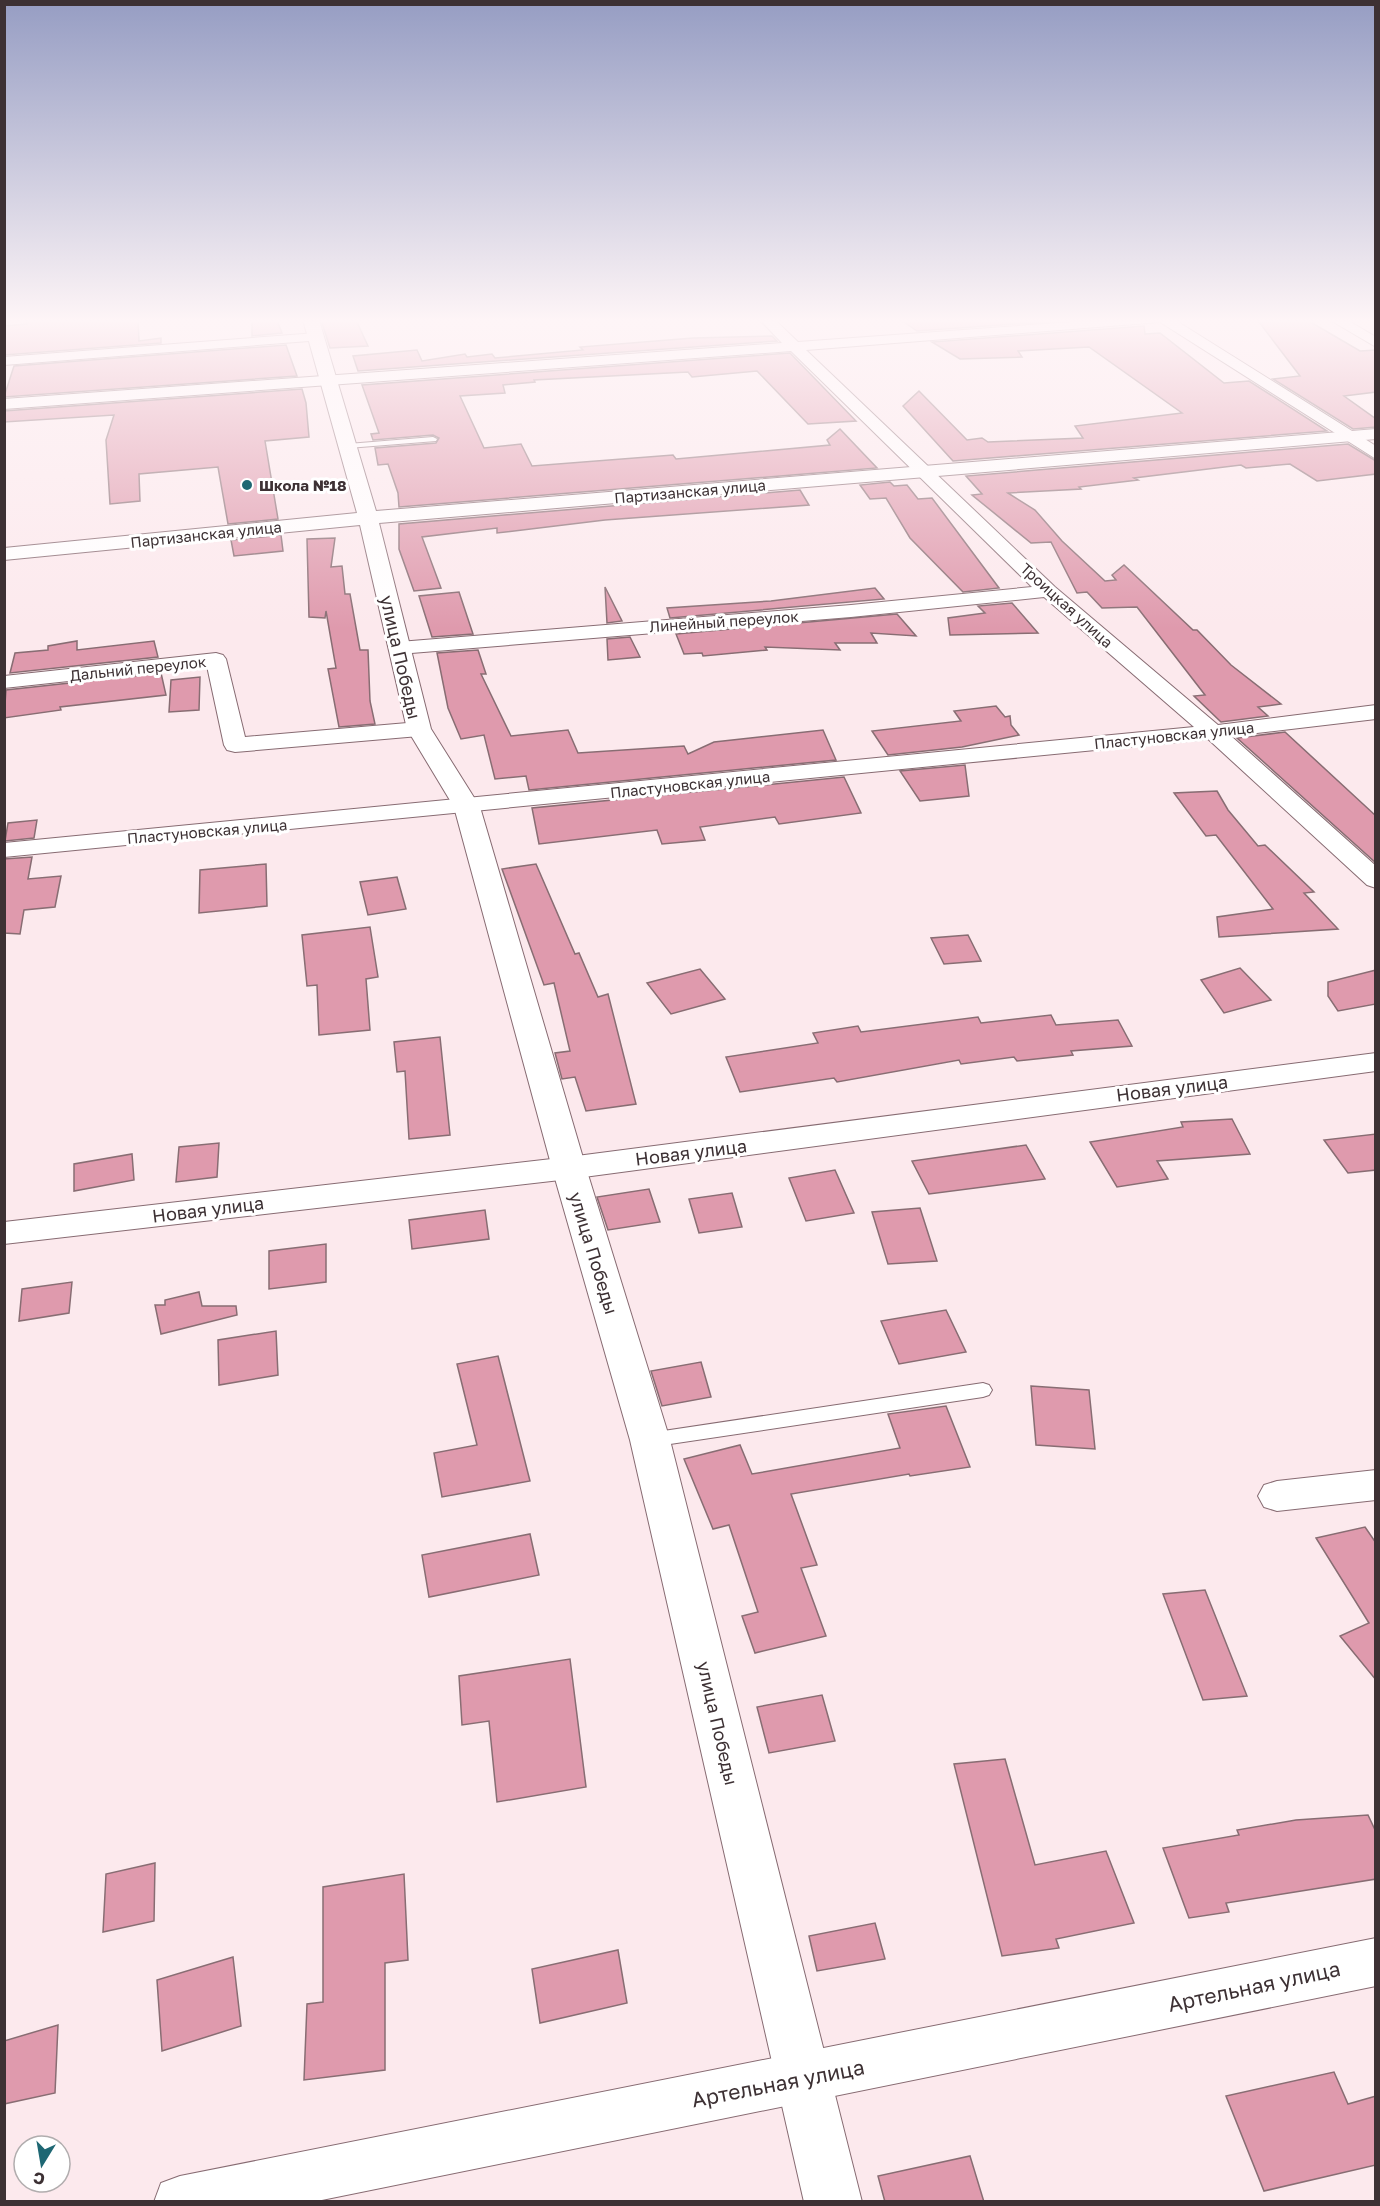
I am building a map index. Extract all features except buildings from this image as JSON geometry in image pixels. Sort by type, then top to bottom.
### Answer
[{"type":"street","name":"улица Победы","points":[[342,423],[368,518],[419,729],[467,807],[569,1168],[651,1440],[833,2202]]},
{"type":"street","name":"Троицкая улица","points":[[872,423],[1048,591],[1213,732],[1376,880]]},
{"type":"street","points":[[1327,423],[1376,454]]},
{"type":"street","name":"Партизанская улица","points":[[4,554],[368,518],[1376,434]]},
{"type":"street","name":"Линейный переулок","points":[[399,648],[851,611],[1048,591]]},
{"type":"street","name":"Дальний переулок","points":[[4,682],[216,659],[235,745],[419,729]]},
{"type":"street","name":"Пластуновская улица","points":[[4,850],[467,807],[1213,732],[1376,712]]},
{"type":"street","name":"Новая улица","points":[[4,1233],[569,1168],[1376,1062]]},
{"type":"street","points":[[1277,1496],[1376,1485]]},
{"type":"street","name":"Артельная улица","points":[[180,2202],[1376,1962]]},
{"type":"lane","points":[[348,446],[433,439]]},
{"type":"lane","points":[[651,1440],[983,1390]]},
{"type":"place","name":"Школа №18","points":[[247,485]]}]
